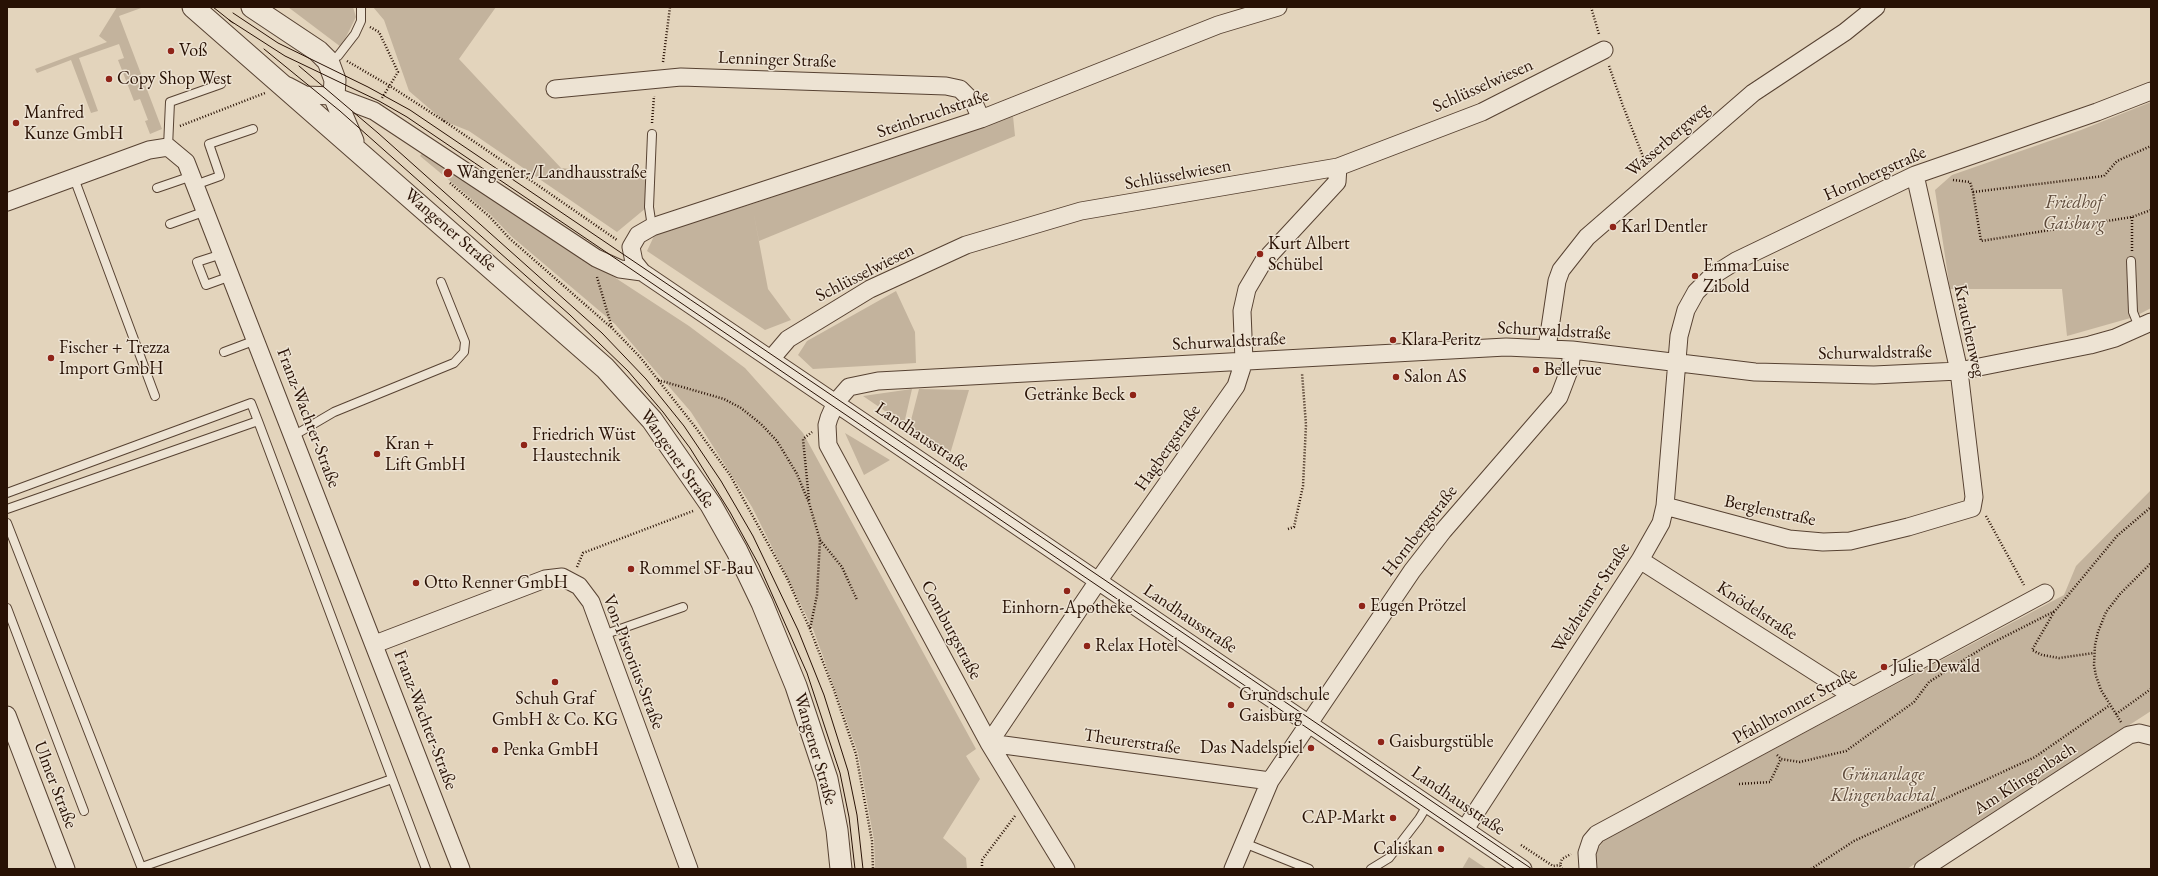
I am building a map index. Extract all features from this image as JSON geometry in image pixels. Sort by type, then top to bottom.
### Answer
[{"type":"street","name":"Wangener Straße","points":[[193,7],[273,86],[357,149],[605,368],[652,420],[711,505],[737,551],[762,603],[796,686],[827,779],[837,830],[841,869]]},
{"type":"street","name":"Wangener Straße","points":[[252,7],[318,51],[333,58],[335,80],[334,96],[357,149]]},
{"type":"street","name":"Steinbruchstraße","points":[[630,247],[638,235],[652,227],[981,119],[1218,25],[1278,7]]},
{"type":"street","name":"Wasserbergweg","points":[[1547,348],[1557,281],[1561,270],[1588,237],[1753,93],[1845,32],[1876,7]]},
{"type":"street","name":"Schlüsselwiesen","points":[[771,359],[788,339],[856,297],[966,245],[1081,211],[1338,167],[1482,112],[1604,50]]},
{"type":"street","name":"Lenninger Straße","points":[[555,89],[681,77],[946,86],[960,89],[974,103],[981,119]]},
{"type":"street","name":"Landhausstraße","points":[[273,86],[305,95],[334,96],[374,111],[596,258],[620,269],[642,272],[836,402],[1098,582],[1523,869]]},
{"type":"street","name":"Hornbergstraße","points":[[1678,362],[1679,336],[1686,310],[1696,292],[1712,276],[1736,261],[1915,175],[2125,102],[2151,91]]},
{"type":"street","points":[[7,202],[150,150],[168,147]]},
{"type":"street","name":"Franz-Wachter-Straße","points":[[168,147],[186,162],[206,211],[461,869]]},
{"type":"street","name":"Hagbergstraße","points":[[989,743],[1098,582],[1236,386],[1244,361],[1242,311],[1247,289],[1263,262],[1338,182],[1338,167]]},
{"type":"street","name":"Krauchenweg","points":[[1915,175],[1958,371],[1973,502]]},
{"type":"street","points":[[630,247],[634,262],[642,272]]},
{"type":"street","name":"Schurwaldstraße","points":[[836,402],[849,387],[878,380],[1447,349],[1547,348],[1755,372],[1874,375],[1958,371],[2090,345],[2115,338],[2145,324]]},
{"type":"street","name":"Hornbergstraße","points":[[1233,869],[1270,780],[1412,571],[1443,531],[1559,397],[1570,368],[1572,350]]},
{"type":"street","name":"Welzheimer Straße","points":[[1465,829],[1640,560],[1661,523],[1665,506],[1678,362]]},
{"type":"street","name":"Comburgstraße","points":[[836,402],[827,425],[828,446],[989,743],[1066,869]]},
{"type":"street","name":"Berglenstraße","points":[[1665,506],[1789,539],[1823,542],[1850,541],[1893,531],[1973,502]]},
{"type":"street","name":"Knödelstraße","points":[[1640,560],[1853,696]]},
{"type":"street","points":[[375,644],[545,579],[562,577],[571,581]]},
{"type":"street","name":"Von-Pistorius-Straße","points":[[571,581],[579,586],[591,602],[689,869]]},
{"type":"street","name":"Pfahlbronner Straße","points":[[1588,869],[1587,852],[1591,841],[1598,834],[1766,745],[2038,596]]},
{"type":"street","name":"Ulmer Straße","points":[[7,714],[66,869]]},
{"type":"street","points":[[2129,735],[2139,733],[2151,736]]},
{"type":"street","name":"Am Klingenbach","points":[[1923,869],[2129,735]]},
{"type":"street","name":"Theurerstraße","points":[[989,743],[1270,780]]},
{"type":"lane","points":[[333,58],[362,21],[361,7]]},
{"type":"lane","points":[[168,147],[170,102],[221,84]]},
{"type":"lane","points":[[157,188],[220,176],[209,144],[253,129]]},
{"type":"lane","points":[[652,134],[649,207],[652,227]]},
{"type":"lane","points":[[74,178],[155,396]]},
{"type":"lane","points":[[170,224],[206,211]]},
{"type":"lane","points":[[222,254],[197,262],[206,285],[231,276]]},
{"type":"lane","points":[[2131,261],[2133,312],[2145,324]]},
{"type":"lane","points":[[294,436],[334,412],[454,364],[464,352],[465,342],[441,282]]},
{"type":"lane","points":[[224,352],[256,340]]},
{"type":"lane","points":[[7,493],[251,403],[426,869]]},
{"type":"lane","points":[[7,509],[258,421]]},
{"type":"lane","points":[[7,523],[142,868],[392,779]]},
{"type":"lane","points":[[603,635],[683,607]]},
{"type":"lane","points":[[7,608],[84,811]]},
{"type":"lane","points":[[1371,869],[1389,858],[1408,835],[1428,804]]},
{"type":"lane","points":[[1244,843],[1309,869]]},
{"type":"path","points":[[670,7],[663,63],[681,68],[681,77]]},
{"type":"path","points":[[1591,7],[1623,106],[1647,166],[1657,177]]},
{"type":"path","points":[[362,21],[379,32],[398,72],[390,86]]},
{"type":"path","points":[[333,58],[390,86],[630,247]]},
{"type":"path","points":[[652,134],[656,80]]},
{"type":"path","points":[[168,147],[181,126],[273,86]]},
{"type":"path","points":[[2151,146],[2116,160],[2104,176],[1973,192],[1981,241],[2132,217],[2151,210]]},
{"type":"path","points":[[445,179],[532,259]]},
{"type":"path","points":[[2131,261],[2132,217]]},
{"type":"path","points":[[595,273],[613,329]]},
{"type":"path","points":[[1288,530],[1294,527],[1303,486],[1306,425],[1302,376]]},
{"type":"path","points":[[658,380],[724,399],[741,408],[761,424],[777,441],[797,474],[809,503],[820,540],[817,595],[810,629]]},
{"type":"path","points":[[806,436],[803,439],[809,503]]},
{"type":"path","points":[[1973,502],[1986,515],[2038,596]]},
{"type":"path","points":[[2094,653],[2059,658],[2042,655],[2032,650],[2055,611],[2117,536],[2151,508]]},
{"type":"path","points":[[571,581],[583,553],[699,509]]},
{"type":"path","points":[[820,540],[842,567],[857,600]]},
{"type":"path","points":[[2129,735],[2110,705],[2096,676],[2094,653],[2098,632],[2106,612],[2120,594],[2151,563]]},
{"type":"path","points":[[1766,745],[1781,759],[1800,762],[1846,751],[1914,702],[1929,682],[1986,646],[2055,611]]},
{"type":"path","points":[[2116,714],[2151,689]]},
{"type":"path","points":[[1811,869],[1854,841],[2035,757],[2110,705]]},
{"type":"path","points":[[1739,784],[1770,782],[1781,759]]},
{"type":"path","points":[[982,869],[982,860],[1025,803]]},
{"type":"path","points":[[993,837],[997,840]]},
{"type":"path","points":[[1562,869],[1561,862],[1564,856],[1570,854],[1576,856]]},
{"type":"green space","points":[[117,7],[144,7],[119,16],[162,129],[150,134],[145,121],[148,120],[140,99],[134,101],[118,60],[124,58],[119,44],[79,58],[98,111],[91,113],[71,60],[37,73],[35,69],[107,42],[99,36]]},
{"type":"green space","points":[[288,7],[353,7],[356,17],[341,47]]},
{"type":"green space","points":[[373,7],[496,7],[459,59],[561,168],[646,177],[646,208],[617,232],[469,131],[444,121],[409,91],[384,20]]},
{"type":"green space","name":"Friedhof Gaisburg","points":[[2151,102],[2151,308],[2134,317],[2067,336],[2062,289],[1950,289],[1935,190],[1952,175],[2081,130]]},
{"type":"green space","points":[[1013,116],[1015,136],[759,241],[753,210],[768,289],[791,320],[765,330],[647,251],[655,234],[752,204]]},
{"type":"green space","points":[[423,152],[689,326],[745,368],[803,433],[976,749],[966,756],[980,779],[943,838],[966,858],[967,869],[875,869],[874,840],[858,753],[813,629],[752,507],[691,412],[615,324],[511,236],[491,215],[420,156]]},
{"type":"green space","points":[[896,291],[915,332],[916,363],[813,369],[798,355],[807,341]]},
{"type":"green space","points":[[912,389],[904,424],[863,396]]},
{"type":"green space","points":[[919,389],[969,390],[950,454],[909,428]]},
{"type":"green space","points":[[845,433],[890,460],[864,475]]},
{"type":"green space","name":"Grünanlage Klingenbachtal","points":[[2151,490],[2151,711],[1907,869],[1584,869],[1605,839],[2064,595],[2076,566]]},
{"type":"green space","points":[[1469,857],[1487,869],[1462,869]]},
{"type":"tram line","points":[[213,7],[233,23]]},
{"type":"tram line","points":[[233,13],[278,43],[368,87],[410,110],[1532,869]]},
{"type":"tram line","points":[[229,20],[285,56],[379,101],[407,117],[1515,869]]},
{"type":"tram line","points":[[264,49],[340,111],[570,315],[628,371],[663,412],[690,448],[730,512],[759,565],[807,673],[840,773],[849,817],[855,869]]},
{"type":"tram line","points":[[299,66],[378,133],[602,333],[646,379],[684,426],[721,481],[753,536],[798,630],[824,695],[848,771],[857,815],[863,869]]},
{"type":"place","name":"Voß","points":[[171,51]]},
{"type":"place","name":"Copy Shop West","points":[[109,79]]},
{"type":"place","name":"Manfred Kunze GmbH","points":[[16,123]]},
{"type":"place","name":"Wangener-/Landhausstraße","points":[[448,173]]},
{"type":"place","name":"Karl Dentler","points":[[1613,227]]},
{"type":"place","name":"Kurt Albert Schübel","points":[[1260,254]]},
{"type":"place","name":"Emma Luise Zibold","points":[[1695,276]]},
{"type":"place","name":"Klara Peritz","points":[[1393,340]]},
{"type":"place","name":"Fischer + Trezza Import GmbH","points":[[51,358]]},
{"type":"place","name":"Bellevue","points":[[1536,370]]},
{"type":"place","name":"Salon AS","points":[[1396,377]]},
{"type":"place","name":"Getränke Beck","points":[[1133,395]]},
{"type":"place","name":"Friedrich Wüst Haustechnik","points":[[524,445]]},
{"type":"place","name":"Kran + Lift GmbH","points":[[377,454]]},
{"type":"place","name":"Rommel SF-Bau","points":[[631,569]]},
{"type":"place","name":"Otto Renner GmbH","points":[[416,583]]},
{"type":"place","name":"Einhorn-Apotheke","points":[[1067,591]]},
{"type":"place","name":"Eugen Prötzel","points":[[1362,606]]},
{"type":"place","name":"Relax Hotel","points":[[1087,646]]},
{"type":"place","name":"Julie Dewald","points":[[1884,667]]},
{"type":"place","name":"Schuh Graf GmbH & Co. KG","points":[[555,682]]},
{"type":"place","name":"Grundschule Gaisburg","points":[[1231,705]]},
{"type":"place","name":"Gaisburgstüble","points":[[1381,742]]},
{"type":"place","name":"Das Nadelspiel","points":[[1311,748]]},
{"type":"place","name":"Penka GmbH","points":[[495,750]]},
{"type":"place","name":"CAP-Markt","points":[[1393,818]]},
{"type":"place","name":"Caliskan","points":[[1441,849]]}]
